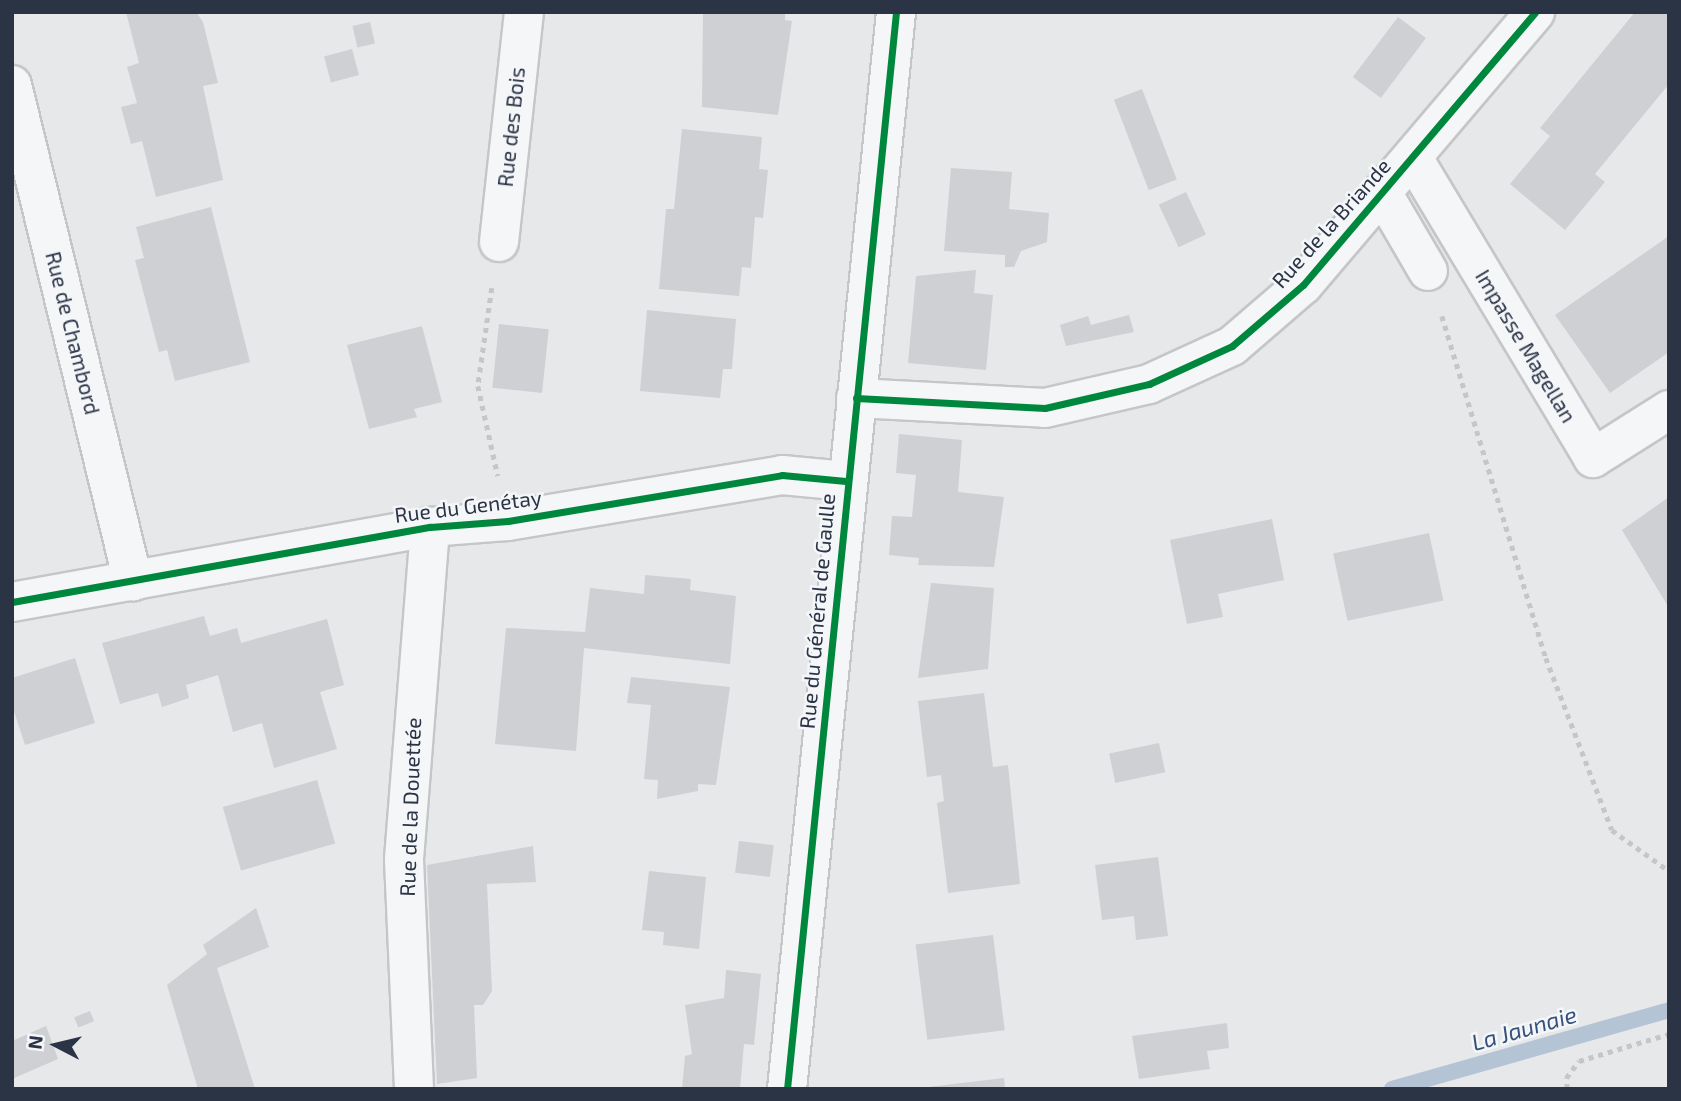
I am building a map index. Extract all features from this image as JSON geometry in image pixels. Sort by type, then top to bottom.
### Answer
[{"type":"street","name":"Rue des Bois","points":[[499,242],[524,12]]},
{"type":"street","name":"Rue du Général de Gaulle","points":[[787,1089],[846,481],[897,12]]},
{"type":"street","name":"Rue de la Briande","points":[[856,398],[1045,408],[1149,384],[1232,346],[1303,285],[1535,12]]},
{"type":"street","name":"Rue de Chambord","points":[[12,85],[133,581]]},
{"type":"street","name":"Impasse Magellan","points":[[1413,158],[1593,458],[1669,410]]},
{"type":"street","name":"Rue de la Briande","points":[[1383,194],[1428,271]]},
{"type":"street","name":"Rue du Genétay","points":[[12,602],[430,527],[508,521],[782,475],[846,481]]},
{"type":"street","name":"Rue de la Douettée","points":[[414,1089],[404,859],[430,527]]},
{"type":"path","points":[[499,242],[478,386],[508,521]]},
{"type":"path","points":[[1428,271],[1546,658],[1612,830],[1669,871]]},
{"type":"path","points":[[1567,1089],[1566,1078],[1579,1062],[1669,1034]]},
{"type":"building","points":[[126,12],[196,12],[203,22],[218,83],[203,86],[223,180],[156,197],[142,141],[131,144],[121,107],[137,103],[127,67],[139,63]]},
{"type":"building","points":[[703,12],[785,12],[785,20],[792,21],[778,115],[702,107]]},
{"type":"building","points":[[1635,12],[1669,12],[1669,84],[1595,174],[1605,182],[1565,230],[1510,184],[1550,136],[1540,128]]},
{"type":"building","points":[[1398,17],[1426,38],[1381,98],[1353,77]]},
{"type":"building","points":[[370,22],[375,43],[357,47],[352,26]]},
{"type":"building","points":[[352,49],[359,75],[331,83],[324,57]]},
{"type":"building","points":[[1142,89],[1177,180],[1149,190],[1114,100]]},
{"type":"building","points":[[682,129],[762,137],[759,169],[768,170],[763,218],[755,217],[751,268],[742,267],[739,296],[659,289],[666,209],[674,209]]},
{"type":"building","points":[[951,168],[1012,172],[1009,209],[1049,213],[1047,242],[1021,251],[1014,267],[1005,267],[1005,255],[944,251]]},
{"type":"building","points":[[1186,192],[1206,235],[1179,247],[1159,205]]},
{"type":"building","points":[[211,207],[250,362],[175,381],[167,350],[159,352],[135,260],[144,258],[136,227]]},
{"type":"building","points":[[1669,236],[1669,352],[1610,393],[1555,315]]},
{"type":"building","points":[[976,270],[974,293],[993,295],[986,370],[908,363],[916,276]]},
{"type":"building","points":[[647,310],[736,319],[732,369],[723,369],[720,398],[640,391]]},
{"type":"building","points":[[1129,315],[1134,332],[1066,346],[1060,325],[1088,316],[1091,325]]},
{"type":"building","points":[[499,324],[549,329],[542,393],[492,388]]},
{"type":"building","points":[[422,326],[442,402],[414,409],[417,417],[369,429],[347,345]]},
{"type":"building","points":[[899,434],[962,440],[958,492],[1004,497],[994,567],[918,565],[919,558],[889,555],[892,516],[912,517],[916,475],[896,473]]},
{"type":"building","points":[[1669,497],[1669,608],[1622,530]]},
{"type":"building","points":[[1272,519],[1284,580],[1218,594],[1223,617],[1187,624],[1170,540]]},
{"type":"building","points":[[1429,533],[1443,600],[1347,621],[1333,553]]},
{"type":"building","points":[[645,575],[691,579],[690,590],[736,596],[730,664],[584,648],[576,751],[495,744],[506,628],[585,632],[590,588],[644,594]]},
{"type":"building","points":[[931,583],[994,588],[988,669],[918,678]]},
{"type":"building","points":[[204,616],[210,636],[237,628],[241,643],[327,619],[344,685],[320,692],[337,749],[274,768],[262,723],[233,732],[218,675],[186,685],[189,698],[162,707],[158,693],[120,704],[102,643]]},
{"type":"building","points":[[75,658],[95,723],[25,745],[12,705],[12,678]]},
{"type":"building","points":[[631,677],[730,687],[716,785],[698,784],[698,791],[657,799],[658,780],[644,779],[651,705],[627,703]]},
{"type":"building","points":[[984,693],[993,767],[1008,765],[1020,884],[948,893],[937,803],[944,801],[941,775],[927,777],[918,701]]},
{"type":"building","points":[[1159,743],[1165,772],[1115,783],[1109,754]]},
{"type":"building","points":[[317,780],[335,843],[241,870],[223,807]]},
{"type":"building","points":[[739,841],[774,845],[770,877],[735,873]]},
{"type":"building","points":[[533,846],[536,882],[487,884],[492,991],[483,1005],[474,1005],[477,1078],[437,1084],[427,865]]},
{"type":"building","points":[[1158,857],[1168,936],[1136,940],[1134,916],[1102,920],[1095,865]]},
{"type":"building","points":[[649,871],[706,877],[699,949],[663,945],[664,932],[642,930]]},
{"type":"building","points":[[256,908],[269,947],[217,968],[255,1089],[198,1089],[167,985],[207,954],[203,945]]},
{"type":"building","points":[[993,935],[1005,1030],[927,1040],[916,945]]},
{"type":"building","points":[[726,970],[761,974],[754,1045],[744,1044],[740,1089],[682,1089],[685,1056],[692,1054],[685,1005],[724,998]]},
{"type":"building","points":[[90,1011],[94,1021],[78,1028],[74,1017]]},
{"type":"building","points":[[1227,1023],[1229,1048],[1207,1051],[1210,1069],[1139,1079],[1132,1036]]},
{"type":"building","points":[[46,1026],[58,1059],[12,1079],[12,1041]]},
{"type":"building","points":[[1004,1078],[1005,1089],[928,1089],[928,1087]]},
{"type":"waterway","name":"La Jaunaie","points":[[1392,1089],[1669,1010]]},
{"type":"cycle path","points":[[787,1089],[896,12]]},
{"type":"cycle path","points":[[856,398],[1045,408],[1149,384],[1232,346],[1303,285],[1535,12]]},
{"type":"cycle path","points":[[12,602],[430,527],[508,521],[782,475],[846,481]]}]
